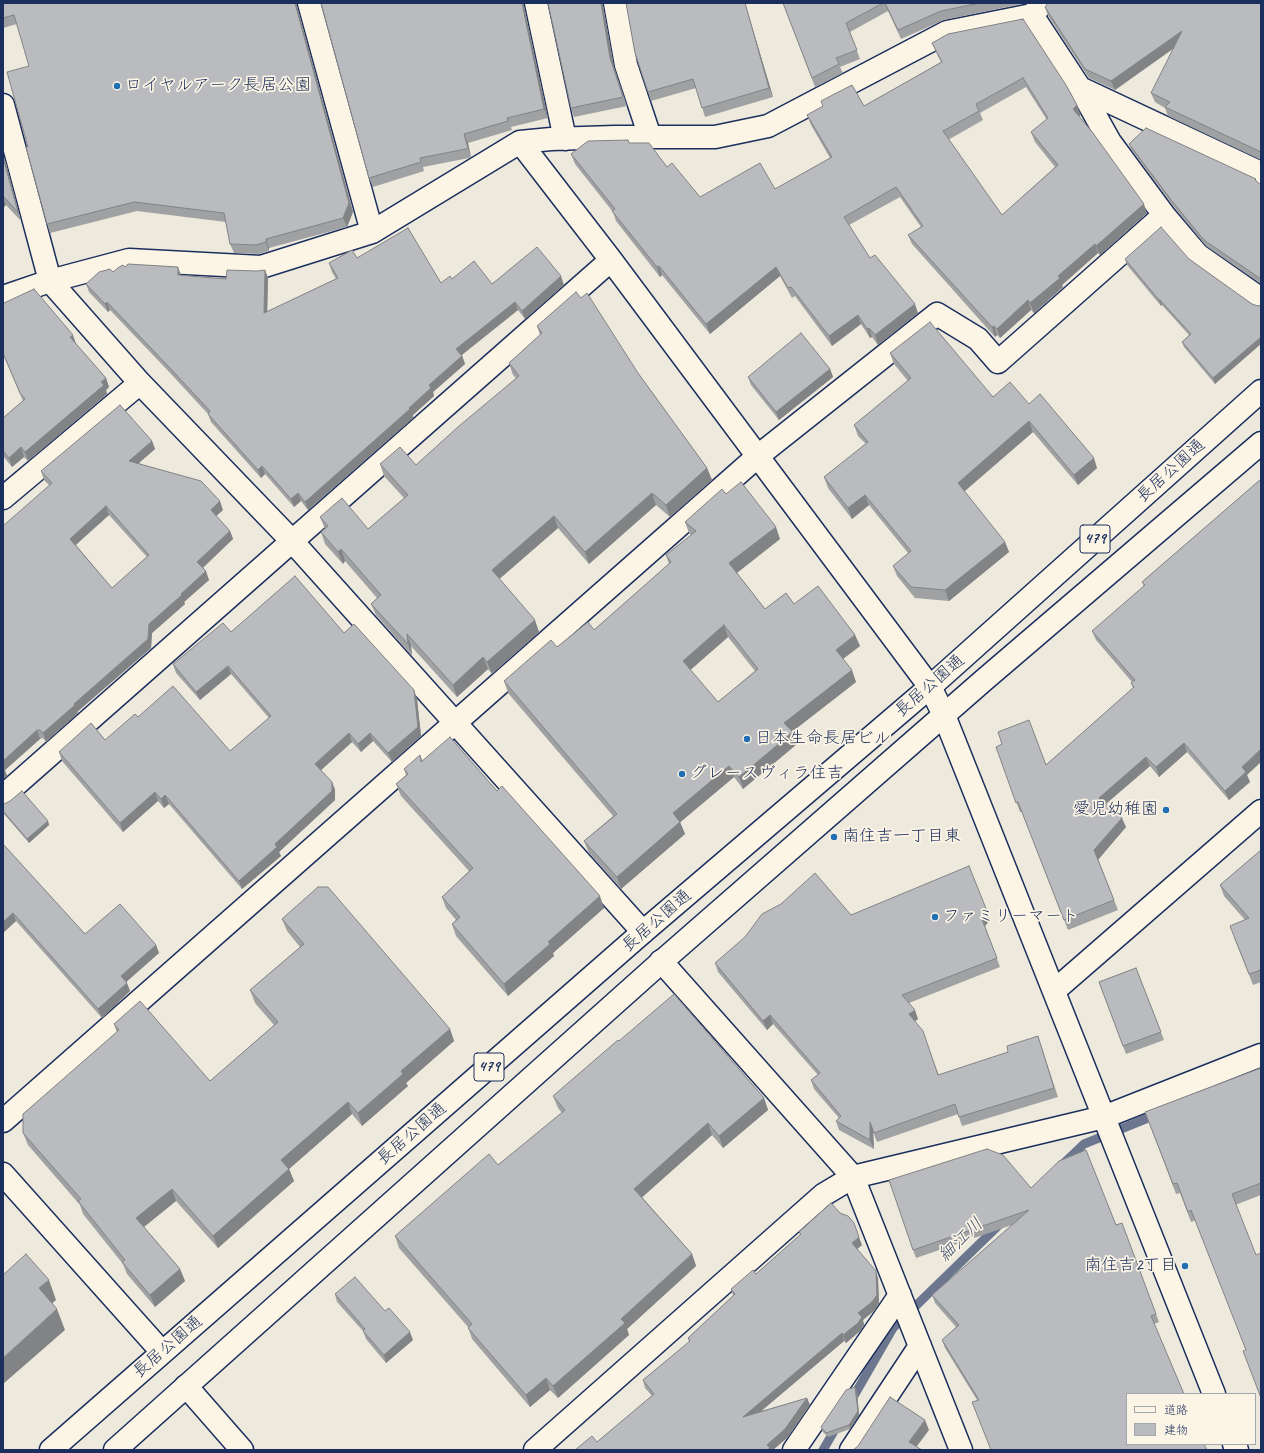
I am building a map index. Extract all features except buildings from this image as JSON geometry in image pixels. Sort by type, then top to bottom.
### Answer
[{"type":"main road","points":[[309,3],[372,232]]},
{"type":"main road","points":[[536,3],[565,139]]},
{"type":"main road","points":[[616,3],[626,65],[650,137]]},
{"type":"main road","points":[[3,297],[50,281],[129,260],[261,267],[372,232],[520,142],[565,139],[715,137],[768,126],[946,32],[1038,9],[1110,142],[1164,215],[1198,255],[1261,299]]},
{"type":"main road","points":[[1080,88],[1261,173]]},
{"type":"main road","points":[[3,105],[50,281],[140,383],[292,541],[643,932]]},
{"type":"main road","points":[[520,142],[611,260],[930,687],[944,715],[1214,1393]]},
{"type":"main road","points":[[3,1121],[758,456],[937,314],[978,339],[998,362],[1164,215]]},
{"type":"main road","points":[[3,796],[611,260]]},
{"type":"main road","points":[[3,498],[140,383]]},
{"type":"main road","name":"長居公園通","points":[[51,1450],[643,932],[930,687],[1261,391]]},
{"type":"main road","name":"長居公園通","points":[[114,1450],[662,961],[944,715],[1261,443]]},
{"type":"main road","points":[[1054,991],[1261,811]]},
{"type":"main road","points":[[662,961],[853,1177],[962,1450]]},
{"type":"main road","points":[[534,1450],[824,1195],[853,1177],[1104,1117],[1261,1055]]},
{"type":"main road","points":[[3,1174],[162,1352]]},
{"type":"main road","points":[[794,1450],[900,1296]]},
{"type":"main road","points":[[851,1450],[920,1346]]},
{"type":"main road","points":[[186,1386],[242,1450]]},
{"type":"waterway","name":"細江川","points":[[1064,1163],[1084,1144],[1158,1114]]},
{"type":"waterway","name":"細江川","points":[[851,1401],[893,1328],[1001,1223]]},
{"type":"waterway","name":"細江川","points":[[823,1450],[837,1426]]},
{"type":"place","name":"ロイヤルアーク長居公園","points":[[117,86]]},
{"type":"place","name":"日本生命長居ビル","points":[[747,739]]},
{"type":"place","name":"グレースヴィラ住吉","points":[[682,774]]},
{"type":"place","name":"愛児幼稚園","points":[[1166,810]]},
{"type":"place","name":"南住吉一丁目東","points":[[834,837]]},
{"type":"place","name":"ファミリーマート","points":[[935,917]]},
{"type":"place","name":"南住吉2丁目","points":[[1185,1266]]}]
